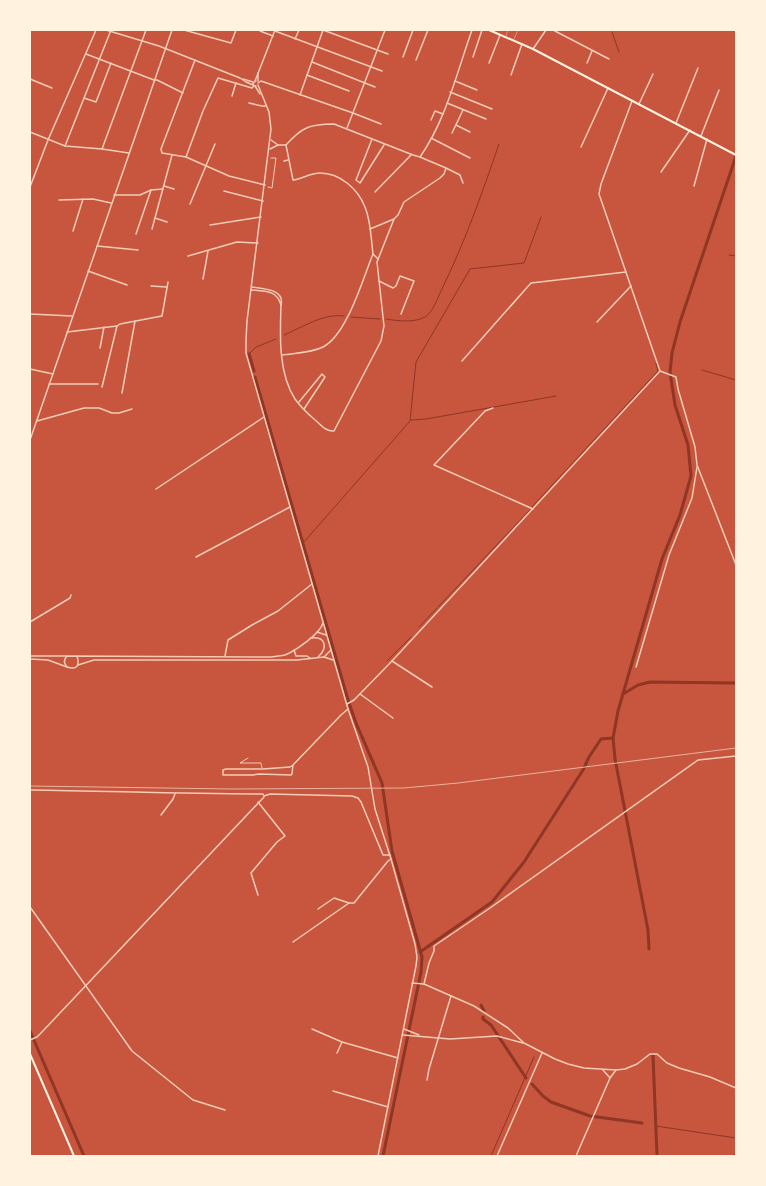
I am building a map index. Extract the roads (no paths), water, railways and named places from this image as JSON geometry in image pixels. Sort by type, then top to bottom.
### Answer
[{"type":"main road","points":[[490,30],[533,49],[736,155]]},
{"type":"main road","points":[[30,1054],[74,1156]]},
{"type":"street","points":[[30,187],[48,140],[96,30]]},
{"type":"street","points":[[106,30],[142,40],[256,83]]},
{"type":"street","points":[[102,149],[146,30]]},
{"type":"street","points":[[30,440],[172,30]]},
{"type":"street","points":[[184,30],[231,43],[236,30]]},
{"type":"street","points":[[295,39],[299,30]]},
{"type":"street","points":[[300,95],[323,30],[388,54]]},
{"type":"street","points":[[347,128],[366,83],[385,30]]},
{"type":"street","points":[[402,57],[413,30]]},
{"type":"street","points":[[416,60],[428,30]]},
{"type":"street","points":[[420,157],[443,114],[472,30]]},
{"type":"street","points":[[473,57],[482,30]]},
{"type":"street","points":[[533,49],[546,30]]},
{"type":"street","points":[[553,30],[609,59]]},
{"type":"street","points":[[65,146],[111,31]]},
{"type":"street","points":[[260,31],[273,36]]},
{"type":"street","points":[[186,157],[203,111],[218,78],[252,88],[256,83],[258,73],[275,31],[382,71]]},
{"type":"street","points":[[489,63],[500,34]]},
{"type":"street","points":[[511,75],[522,44]]},
{"type":"street","points":[[587,63],[592,51]]},
{"type":"street","points":[[86,54],[157,80],[183,93]]},
{"type":"street","points":[[195,60],[161,149],[162,153],[186,157],[229,176],[265,185]]},
{"type":"street","points":[[311,61],[375,87]]},
{"type":"street","points":[[84,98],[96,102],[111,63]]},
{"type":"street","points":[[676,123],[698,68]]},
{"type":"street","points":[[639,104],[653,74]]},
{"type":"street","points":[[307,75],[349,91]]},
{"type":"street","points":[[30,79],[52,88]]},
{"type":"street","points":[[243,79],[246,82],[256,83],[261,81],[381,124]]},
{"type":"street","points":[[454,81],[477,90]]},
{"type":"street","points":[[232,96],[236,83]]},
{"type":"street","points":[[256,83],[269,112],[271,140],[251,290],[246,353],[334,661],[348,704],[348,709],[368,767],[375,809],[390,855],[415,944],[417,957],[403,1035],[378,1156]]},
{"type":"street","points":[[581,147],[608,88]]},
{"type":"street","points":[[701,136],[719,90]]},
{"type":"street","points":[[450,92],[492,109]]},
{"type":"street","points":[[632,101],[600,184],[599,194],[660,371]]},
{"type":"street","points":[[249,103],[266,106]]},
{"type":"street","points":[[447,103],[486,119]]},
{"type":"street","points":[[452,133],[463,110]]},
{"type":"street","points":[[431,120],[435,111],[443,114]]},
{"type":"street","points":[[282,356],[315,350],[324,347],[334,339],[343,327],[372,255],[369,222],[365,207],[362,200],[353,189],[345,182],[330,175],[321,173],[311,174],[293,180],[286,145],[297,132],[311,126],[321,124],[334,124],[347,128],[446,168],[460,175],[463,184]]},
{"type":"street","points":[[456,125],[470,132]]},
{"type":"street","points":[[661,172],[690,130]]},
{"type":"street","points":[[30,132],[65,146],[129,153]]},
{"type":"street","points":[[431,138],[470,158]]},
{"type":"street","points":[[358,182],[356,180],[372,139]]},
{"type":"street","points":[[694,186],[707,139]]},
{"type":"street","points":[[271,140],[278,144],[286,145]]},
{"type":"street","points":[[190,204],[215,144]]},
{"type":"street","points":[[270,149],[278,144]]},
{"type":"street","points":[[356,185],[358,182],[360,183],[384,144]]},
{"type":"street","points":[[152,229],[172,155]]},
{"type":"street","points":[[374,192],[411,155]]},
{"type":"street","points":[[268,187],[272,188],[276,158],[271,158]]},
{"type":"street","points":[[284,161],[288,160]]},
{"type":"street","points":[[370,230],[394,219],[398,215],[404,202],[440,178],[444,174],[446,168]]},
{"type":"street","points":[[164,186],[174,189]]},
{"type":"street","points":[[114,195],[140,195],[151,190],[163,189]]},
{"type":"street","points":[[136,234],[151,190]]},
{"type":"street","points":[[224,191],[263,201]]},
{"type":"street","points":[[59,200],[93,199],[112,203]]},
{"type":"street","points":[[72,231],[83,200]]},
{"type":"street","points":[[210,225],[261,217]]},
{"type":"street","points":[[155,218],[167,222]]},
{"type":"street","points":[[251,290],[276,291],[281,296],[282,303],[280,326],[282,356],[288,386],[298,403],[304,409],[323,427],[330,432],[334,431],[381,341],[384,326],[377,259],[394,219]]},
{"type":"street","points":[[188,256],[237,242],[258,242]]},
{"type":"street","points":[[97,246],[138,250]]},
{"type":"street","points":[[203,279],[208,251]]},
{"type":"street","points":[[372,255],[377,259]]},
{"type":"street","points":[[88,271],[127,285]]},
{"type":"street","points":[[462,361],[531,283],[626,272]]},
{"type":"street","points":[[379,281],[393,288],[396,286],[400,276],[414,281],[401,314]]},
{"type":"street","points":[[67,332],[117,326],[162,316],[168,282]]},
{"type":"street","points":[[151,286],[167,287]]},
{"type":"street","points":[[597,322],[630,286]]},
{"type":"street","points":[[252,287],[265,290]]},
{"type":"street","points":[[30,314],[72,316]]},
{"type":"street","points":[[122,393],[135,321]]},
{"type":"street","points":[[102,387],[117,326]]},
{"type":"street","points":[[100,348],[104,328]]},
{"type":"street","points":[[30,369],[53,374]]},
{"type":"street","points":[[636,667],[669,555],[692,498],[697,465],[695,447],[678,389],[676,377],[660,371]]},
{"type":"street","points":[[348,704],[352,702],[392,661],[660,371]]},
{"type":"street","points":[[298,403],[322,374],[325,377],[304,409]]},
{"type":"street","points":[[49,384],[98,384]]},
{"type":"street","points":[[36,421],[84,408],[99,408],[119,413],[132,409]]},
{"type":"street","points":[[493,408],[485,411],[434,465],[533,509]]},
{"type":"street","points":[[156,489],[264,417]]},
{"type":"street","points":[[697,465],[736,565]]},
{"type":"street","points":[[196,557],[290,507]]},
{"type":"street","points":[[225,656],[228,640],[278,611],[312,584]]},
{"type":"street","points":[[30,622],[70,598],[71,595]]},
{"type":"street","points":[[30,656],[272,657],[284,655],[294,650],[311,638],[321,628],[323,622]]},
{"type":"street","points":[[317,632],[323,633],[327,636]]},
{"type":"street","points":[[311,638],[317,637],[324,644],[324,650],[318,657]]},
{"type":"street","points":[[294,650],[296,656],[307,656],[310,658]]},
{"type":"street","points":[[324,657],[331,650]]},
{"type":"street","points":[[67,656],[64,660],[67,667]]},
{"type":"street","points":[[77,656],[79,662],[78,665]]},
{"type":"street","points":[[30,659],[48,660],[71,668],[94,660],[286,660],[324,657],[334,661]]},
{"type":"street","points":[[392,661],[432,687]]},
{"type":"street","points":[[360,694],[394,718]]},
{"type":"street","points":[[293,765],[262,769],[226,769],[222,770],[222,774],[223,776],[258,774],[291,775],[293,765],[348,709]]},
{"type":"street","points":[[422,984],[434,951],[434,946],[698,760],[736,756]]},
{"type":"street","points":[[248,758],[240,762],[261,763],[262,769]]},
{"type":"street","points":[[273,768],[273,774]]},
{"type":"street","points":[[258,769],[258,774]]},
{"type":"street","points":[[30,790],[119,791],[175,794],[263,794],[264,796]]},
{"type":"street","points":[[161,815],[174,799],[175,794]]},
{"type":"street","points":[[30,1040],[37,1037],[264,796],[270,794],[352,796],[358,798],[376,837],[380,851],[383,855],[390,855]]},
{"type":"street","points":[[258,802],[285,836],[277,842],[250,873],[258,895]]},
{"type":"street","points":[[318,909],[334,898],[354,903],[388,861],[391,860]]},
{"type":"street","points":[[293,942],[349,902]]},
{"type":"street","points":[[30,907],[135,1054],[193,1100],[225,1110]]},
{"type":"street","points":[[412,983],[422,984],[474,1006],[508,1028],[524,1043],[542,1053],[568,1064],[584,1068],[604,1070],[626,1069],[637,1064],[650,1054],[657,1054],[667,1063],[710,1077],[736,1088]]},
{"type":"street","points":[[427,1080],[451,996]]},
{"type":"street","points":[[312,1029],[342,1042],[398,1058]]},
{"type":"street","points":[[404,1029],[420,1036]]},
{"type":"street","points":[[403,1035],[450,1039],[497,1036],[524,1043]]},
{"type":"street","points":[[337,1053],[342,1042]]},
{"type":"street","points":[[497,1156],[542,1053]]},
{"type":"street","points":[[604,1070],[610,1078]]},
{"type":"street","points":[[576,1156],[610,1078],[616,1070]]},
{"type":"street","points":[[333,1091],[388,1106]]},
{"type":"lane","points":[[506,37],[508,30]]},
{"type":"lane","points":[[513,40],[518,30]]},
{"type":"waterway","points":[[612,32],[619,52]]},
{"type":"waterway","points":[[386,319],[401,321],[421,319],[428,315],[433,309],[465,237],[499,144]]},
{"type":"waterway","points":[[649,949],[648,930],[615,759],[613,738],[618,711],[662,559],[680,515],[691,476],[688,445],[675,405],[670,372],[672,353],[680,322],[736,156]]},
{"type":"waterway","points":[[304,542],[410,421],[416,362],[470,269],[524,263],[541,217]]},
{"type":"waterway","points":[[729,255],[736,256]]},
{"type":"waterway","points":[[284,335],[321,319],[344,316]]},
{"type":"waterway","points":[[351,317],[380,319]]},
{"type":"waterway","points":[[249,354],[256,347],[276,339]]},
{"type":"waterway","points":[[249,354],[254,371]]},
{"type":"waterway","points":[[532,507],[658,371],[656,363]]},
{"type":"waterway","points":[[702,370],[736,380]]},
{"type":"waterway","points":[[255,377],[348,700],[356,723],[382,783],[392,851],[422,957],[421,972],[383,1156]]},
{"type":"waterway","points":[[411,420],[426,419],[556,396]]},
{"type":"waterway","points":[[438,607],[530,510]]},
{"type":"waterway","points":[[419,627],[437,608]]},
{"type":"waterway","points":[[387,661],[411,637]]},
{"type":"waterway","points":[[623,694],[638,685],[650,682],[736,683]]},
{"type":"waterway","points":[[420,952],[492,902],[524,862],[601,739],[613,738]]},
{"type":"waterway","points":[[481,1005],[484,1011]]},
{"type":"waterway","points":[[483,1017],[483,1019],[491,1025],[526,1078]]},
{"type":"waterway","points":[[30,1031],[84,1156]]},
{"type":"waterway","points":[[653,1056],[657,1156]]},
{"type":"waterway","points":[[491,1156],[534,1057]]},
{"type":"waterway","points":[[532,1084],[551,1102],[590,1116],[642,1123]]},
{"type":"waterway","points":[[656,1126],[736,1138]]},
{"type":"railway","points":[[30,786],[231,789],[404,788],[458,783],[736,748]]}]
